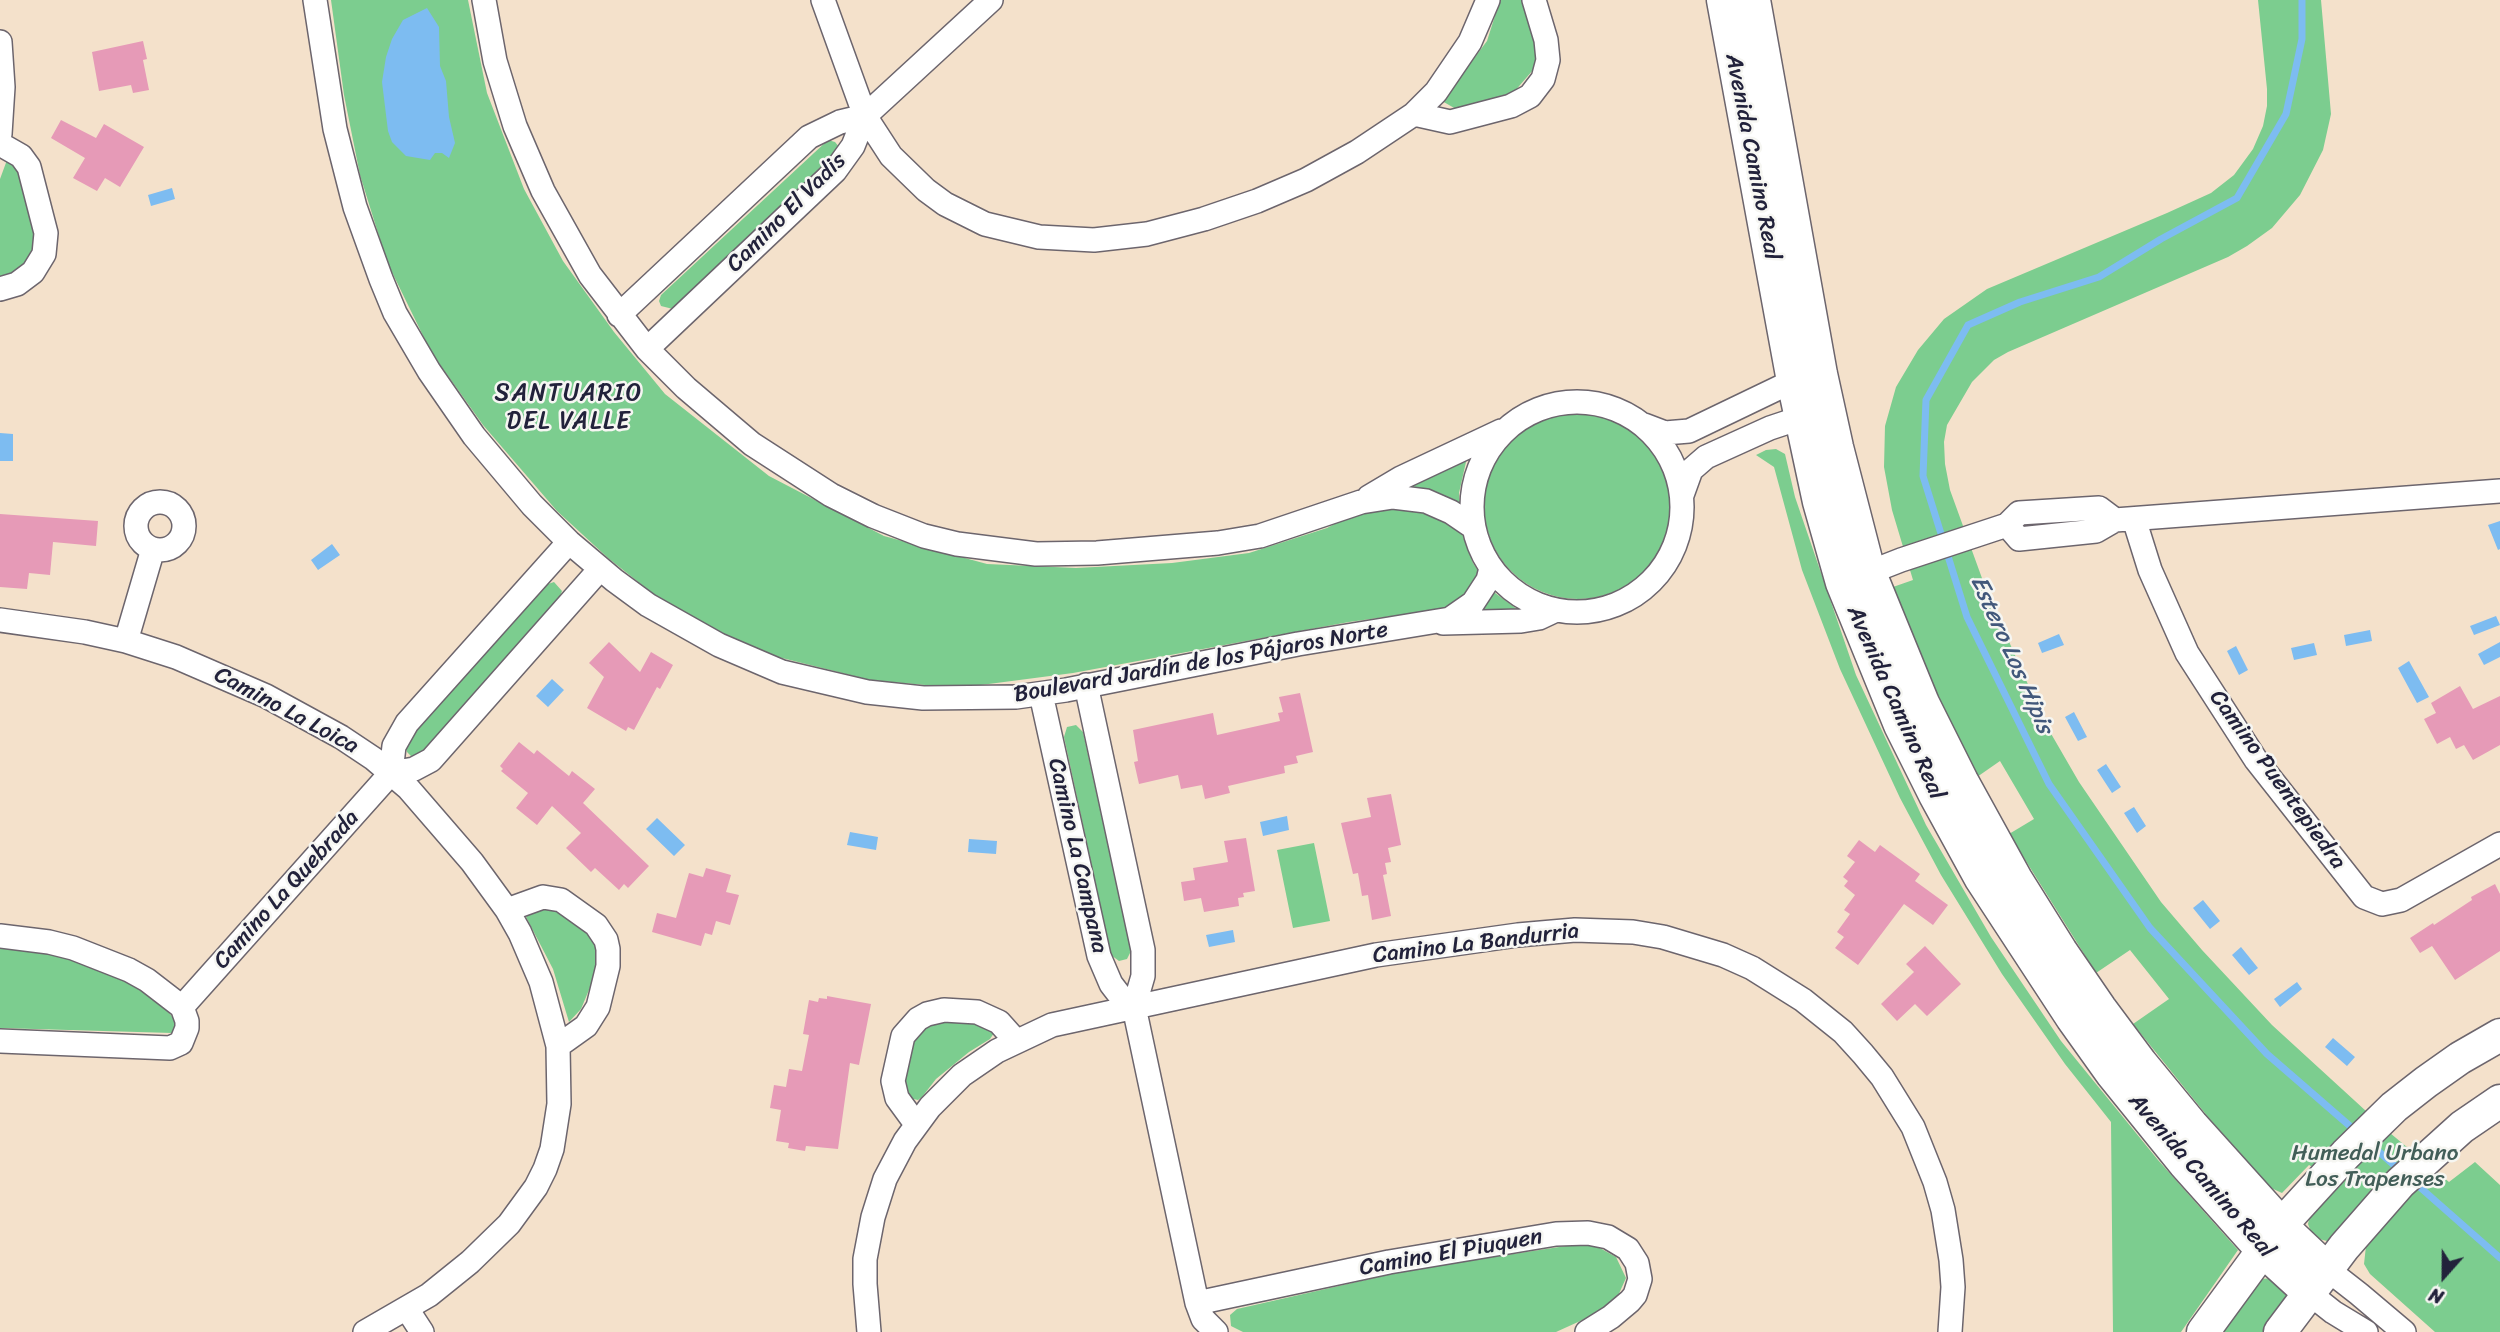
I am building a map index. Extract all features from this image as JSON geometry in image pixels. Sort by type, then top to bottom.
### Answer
[{"type":"main road","name":"Avenida Camino Real","points":[[1723,0],[1814,413],[1819,502],[1856,577],[1903,657],[1947,752],[2000,851],[2060,951],[2113,1027],[2166,1095],[2313,1258],[2318,1281]]},
{"type":"main road","name":"Avenida Camino Real","points":[[1754,0],[1807,378]]},
{"type":"main road","name":"Avenida Camino Real","points":[[1856,577],[1900,725],[1958,838],[2004,916],[2112,1074],[2184,1163],[2262,1250],[2318,1281]]},
{"type":"main road","points":[[2203,1332],[2282,1224],[2327,1173],[2394,1107],[2460,1058],[2500,1035]]},
{"type":"main road","points":[[2280,1332],[2318,1281],[2400,1183],[2439,1146],[2500,1101]]},
{"type":"street","name":"Boulevard Jardín de los Pájaros Norte","points":[[315,0],[335,129],[347,181],[367,246],[396,313],[429,371],[468,427],[532,505],[569,542],[648,605],[695,633],[755,661],[810,680],[866,692],[923,698],[990,699],[1041,694],[1298,644],[1450,619],[1473,603],[1488,580],[1491,568]]},
{"type":"street","points":[[484,0],[503,90],[529,160],[559,223],[590,275],[620,315],[648,349],[715,415],[792,471],[873,516],[924,536],[957,544],[1036,554],[1186,547],[1260,536],[1361,502],[1393,497],[1418,500],[1440,507],[1474,527]]},
{"type":"street","points":[[823,0],[865,116],[884,146],[908,174],[935,197],[985,224],[1021,234],[1066,240],[1147,234],[1203,219],[1257,201],[1332,167],[1387,134],[1436,92],[1470,42],[1488,0]]},
{"type":"street","points":[[865,116],[991,0]]},
{"type":"street","points":[[1413,114],[1450,122],[1511,106],[1530,96],[1543,79],[1548,60],[1546,40],[1534,0]]},
{"type":"street","points":[[0,42],[3,88],[0,134]]},
{"type":"street","name":"Camino El Vadis","points":[[620,315],[809,137],[840,122],[865,116]]},
{"type":"street","name":"Camino El Vadis","points":[[648,349],[835,171],[853,146],[865,116]]},
{"type":"street","points":[[0,144],[20,156],[29,167],[46,233],[44,254],[33,272],[17,284],[0,289]]},
{"type":"street","points":[[1361,502],[1401,478],[1549,405],[1573,402],[1597,404],[1613,408],[1641,424],[1665,433],[1689,431],[1807,378]]},
{"type":"street","points":[[1507,428],[1487,452],[1477,473],[1472,496],[1474,527],[1480,548],[1491,568],[1520,594],[1541,606],[1556,610],[1592,611],[1609,607],[1642,590],[1655,578],[1674,548],[1680,531],[1682,495],[1691,470],[1706,457],[1814,413]]},
{"type":"street","points":[[1641,424],[1654,435],[1673,463],[1682,495]]},
{"type":"street","points":[[1856,577],[2007,525],[2019,539],[2096,531],[2125,520],[2500,491]]},
{"type":"street","name":"Camino Puentepiedra","points":[[2125,520],[2187,653],[2256,760],[2364,897],[2382,904],[2401,900],[2500,844]]},
{"type":"street","name":"Camino La Quebrada","points":[[182,1007],[391,772],[394,746],[407,723],[569,542]]},
{"type":"street","points":[[126,641],[153,549]]},
{"type":"street","points":[[391,772],[414,769],[431,760],[600,569]]},
{"type":"street","name":"Boulevard Jardín de los Pájaros Norte","points":[[1436,622],[1463,624],[1521,621],[1539,618],[1556,610]]},
{"type":"street","name":"Camino La Loica","points":[[0,620],[41,624],[126,641],[222,675],[341,737],[391,772],[440,823],[507,910],[531,956],[541,982],[558,1046],[560,1081],[552,1149],[536,1187],[509,1224],[450,1279],[407,1309],[365,1332]]},
{"type":"street","name":"Camino La Campana","points":[[1086,685],[1143,950],[1143,976],[1133,1007],[1197,1303]]},
{"type":"street","name":"Camino La Campana","points":[[1041,694],[1099,956],[1111,984],[1133,1007]]},
{"type":"street","points":[[507,910],[542,897],[561,900],[596,925],[606,940],[608,966],[598,1007],[586,1026],[558,1046]]},
{"type":"street","name":"Camino La Bandurria","points":[[869,1332],[865,1259],[873,1217],[890,1169],[916,1124],[937,1098],[979,1062],[1052,1025],[1133,1007],[1377,955],[1575,930],[1633,932],[1693,945],[1723,955],[1778,983],[1824,1016],[1863,1054],[1898,1101],[1925,1154],[1943,1210],[1951,1260],[1950,1332]]},
{"type":"street","points":[[0,936],[48,942],[102,957],[147,980],[182,1007],[187,1021],[186,1035],[181,1043],[170,1048],[0,1041]]},
{"type":"street","points":[[916,1124],[897,1098],[893,1081],[904,1036],[918,1019],[944,1010],[977,1012],[999,1022],[1016,1041]]},
{"type":"street","name":"Camino El Piuquen","points":[[1197,1303],[1389,1262],[1556,1234],[1588,1233],[1608,1237],[1628,1249],[1637,1263],[1640,1279],[1630,1301],[1587,1332]]},
{"type":"street","points":[[2318,1281],[2365,1332]]},
{"type":"street","points":[[2318,1281],[2359,1294],[2403,1332]]},
{"type":"street","points":[[1197,1303],[1203,1319],[1216,1332]]},
{"type":"street","points":[[407,1309],[422,1332]]},
{"type":"green space","points":[[331,0],[468,0],[487,93],[524,189],[563,261],[614,332],[665,394],[769,476],[884,536],[987,564],[1076,568],[1172,563],[1249,553],[1327,528],[1464,455],[1466,462],[1459,493],[1461,531],[1473,563],[1491,590],[1517,609],[1513,615],[1421,612],[1349,622],[1073,673],[958,688],[870,680],[758,652],[661,600],[608,558],[557,511],[483,425],[431,352],[387,262],[360,175],[344,95]]},
{"type":"green space","points":[[1500,0],[1526,0],[1537,52],[1533,70],[1514,92],[1456,109],[1442,101],[1487,41]]},
{"type":"green space","name":"Humedal Urbano Los Trapenses","points":[[2258,0],[2321,0],[2331,114],[2323,150],[2300,195],[2272,228],[2228,257],[1994,360],[1972,382],[1947,425],[1944,442],[1945,464],[1950,490],[1987,592],[2046,725],[2079,782],[2161,902],[2272,1025],[2390,1133],[2449,1182],[2475,1162],[2500,1185],[2500,1332],[2435,1332],[2370,1274],[2364,1264],[2366,1246],[2387,1222],[2364,1205],[2338,1238],[2327,1241],[2319,1239],[2311,1232],[2308,1224],[2311,1211],[2335,1179],[2309,1165],[2282,1193],[2271,1188],[2208,1117],[2133,1024],[2169,999],[2130,950],[2096,973],[2009,834],[2034,819],[2000,761],[1977,777],[1931,684],[1893,587],[1913,580],[1892,510],[1884,467],[1885,426],[1896,387],[1918,350],[1944,319],[1987,289],[2211,193],[2234,175],[2253,149],[2263,126],[2267,106]]},
{"type":"green space","points":[[828,140],[835,142],[840,148],[838,155],[673,309],[661,306],[661,295]]},
{"type":"green space","points":[[7,160],[22,170],[37,241],[25,267],[11,276],[0,278],[0,179]]},
{"type":"green space","points":[[1578,411],[1614,418],[1644,439],[1665,469],[1672,505],[1665,541],[1644,571],[1614,592],[1578,599],[1542,592],[1512,571],[1491,541],[1484,505],[1491,469],[1512,439],[1542,418]]},
{"type":"green space","points":[[1776,449],[1785,454],[1795,497],[1856,675],[1926,825],[1991,937],[2061,1041],[2158,1160],[2238,1250],[2181,1332],[2113,1332],[2111,1122],[2065,1064],[2002,974],[1941,875],[1900,798],[1840,669],[1802,570],[1774,467],[1756,455]]},
{"type":"green space","points":[[554,582],[562,591],[558,602],[423,754],[412,757],[405,744],[542,586]]},
{"type":"green space","points":[[1076,725],[1083,732],[1131,951],[1127,959],[1119,961],[1111,955],[1064,737],[1067,727]]},
{"type":"green space","points":[[1314,843],[1330,921],[1293,928],[1277,850]]},
{"type":"green space","points":[[552,906],[592,933],[599,948],[599,962],[591,985],[581,1009],[569,1022],[553,969],[526,917],[535,908]]},
{"type":"green space","points":[[0,946],[59,954],[117,975],[155,999],[177,1025],[172,1033],[0,1028]]},
{"type":"green space","points":[[946,1020],[988,1025],[994,1033],[990,1039],[936,1079],[922,1097],[918,1100],[909,1098],[905,1092],[903,1074],[912,1041],[925,1026]]},
{"type":"green space","points":[[1579,1244],[1598,1247],[1616,1257],[1626,1278],[1617,1298],[1589,1317],[1556,1332],[1243,1332],[1231,1326],[1230,1315],[1237,1309],[1414,1269]]},
{"type":"green space","points":[[2272,1278],[2286,1289],[2288,1301],[2269,1332],[2222,1332],[2261,1279]]},
{"type":"water","points":[[427,8],[439,27],[440,66],[446,81],[449,117],[455,143],[449,158],[442,153],[435,153],[430,160],[406,156],[392,142],[388,131],[382,82],[392,39],[403,20]]},
{"type":"water","points":[[172,188],[175,199],[151,206],[148,195]]},
{"type":"water","points":[[0,433],[13,434],[13,461],[0,461]]},
{"type":"water","points":[[2500,521],[2500,549],[2498,550],[2488,525]]},
{"type":"water","points":[[332,544],[340,555],[318,570],[311,560]]},
{"type":"water","points":[[2496,616],[2500,625],[2474,635],[2470,626]]},
{"type":"water","points":[[2370,630],[2372,641],[2346,646],[2344,635]]},
{"type":"water","points":[[2059,634],[2064,645],[2042,653],[2038,643]]},
{"type":"water","points":[[2500,642],[2500,657],[2484,665],[2478,654]]},
{"type":"water","points":[[2314,643],[2317,655],[2294,660],[2291,648]]},
{"type":"water","points":[[2236,646],[2248,670],[2239,675],[2227,651]]},
{"type":"water","points":[[2409,661],[2429,697],[2417,703],[2398,668]]},
{"type":"water","points":[[552,679],[564,690],[548,707],[536,696]]},
{"type":"water","points":[[2074,712],[2087,737],[2078,741],[2065,717]]},
{"type":"water","points":[[2106,764],[2121,787],[2112,793],[2097,770]]},
{"type":"water","points":[[2134,807],[2146,826],[2137,833],[2124,813]]},
{"type":"water","points":[[1287,816],[1289,830],[1263,836],[1260,822]]},
{"type":"water","points":[[657,818],[685,845],[674,856],[646,829]]},
{"type":"water","points":[[850,832],[878,837],[876,850],[847,845]]},
{"type":"water","points":[[969,839],[997,841],[996,854],[968,852]]},
{"type":"water","points":[[2203,900],[2220,921],[2210,929],[2193,908]]},
{"type":"water","points":[[1233,930],[1235,942],[1209,947],[1206,935]]},
{"type":"water","points":[[2241,947],[2258,968],[2249,975],[2232,955]]},
{"type":"water","points":[[2297,982],[2302,989],[2280,1007],[2274,999]]},
{"type":"water","points":[[2333,1038],[2355,1057],[2347,1066],[2325,1047]]},
{"type":"building","points":[[143,41],[147,59],[143,60],[149,90],[133,93],[131,85],[99,91],[92,52]]},
{"type":"building","points":[[61,120],[96,138],[104,124],[144,147],[120,187],[105,178],[97,191],[73,178],[85,158],[51,138]]},
{"type":"building","points":[[0,514],[98,521],[96,546],[53,542],[50,575],[29,573],[27,589],[0,587]]},
{"type":"building","points":[[609,642],[640,672],[651,652],[673,665],[660,689],[657,687],[634,730],[628,727],[626,731],[587,708],[604,677],[589,663]]},
{"type":"building","points":[[2460,686],[2473,709],[2500,696],[2500,745],[2473,760],[2464,745],[2456,749],[2450,737],[2437,744],[2424,719],[2436,713],[2431,703]]},
{"type":"building","points":[[1300,693],[1313,752],[1296,756],[1298,763],[1284,766],[1285,773],[1228,786],[1230,793],[1205,799],[1202,785],[1181,789],[1178,775],[1139,784],[1134,762],[1138,761],[1133,730],[1213,713],[1217,735],[1280,721],[1278,713],[1283,712],[1279,697]]},
{"type":"building","points":[[519,742],[534,754],[537,750],[569,776],[572,771],[595,789],[583,803],[649,866],[628,888],[624,884],[619,890],[595,868],[591,872],[566,848],[581,833],[552,806],[537,825],[516,808],[528,793],[501,771],[503,769],[500,766]]},
{"type":"building","points":[[1391,794],[1401,845],[1388,848],[1391,862],[1385,863],[1387,874],[1383,875],[1391,916],[1372,920],[1368,895],[1362,896],[1358,873],[1353,874],[1341,823],[1371,817],[1367,798]]},
{"type":"building","points":[[1246,838],[1255,891],[1243,893],[1244,897],[1238,898],[1239,906],[1204,912],[1201,898],[1184,901],[1181,882],[1195,880],[1193,868],[1228,862],[1224,841]]},
{"type":"building","points":[[1859,840],[1875,852],[1880,845],[1920,874],[1915,881],[1948,905],[1933,925],[1904,904],[1858,965],[1835,948],[1844,937],[1837,932],[1850,914],[1844,910],[1855,895],[1844,886],[1848,881],[1843,877],[1855,862],[1847,856]]},
{"type":"building","points":[[706,868],[731,875],[726,892],[739,895],[730,925],[716,921],[712,935],[705,933],[701,946],[652,932],[657,913],[676,918],[689,873],[703,877]]},
{"type":"building","points":[[2495,884],[2500,894],[2500,951],[2455,980],[2432,946],[2420,953],[2410,938]]},
{"type":"building","points":[[1925,946],[1961,984],[1927,1016],[1915,1004],[1897,1021],[1881,1004],[1914,972],[1906,964]]},
{"type":"building","points":[[827,996],[871,1004],[859,1065],[850,1063],[838,1149],[806,1146],[805,1151],[788,1148],[789,1143],[776,1141],[781,1110],[770,1108],[774,1085],[786,1087],[789,1069],[802,1071],[809,1035],[803,1034],[809,1000],[818,1002],[819,998],[827,999]]},
{"type":"waterway","name":"Estero Los Hipis","points":[[2302,0],[2302,39],[2286,114],[2237,198],[2161,239],[2099,277],[2020,302],[1968,325],[1926,400],[1923,476],[1967,617],[2049,784],[2150,928],[2267,1054],[2358,1133]]},
{"type":"waterway","name":"Estero Los Hipis","points":[[2369,1143],[2402,1172]]},
{"type":"waterway","name":"Estero Los Hipis","points":[[2414,1182],[2500,1258]]},
{"type":"district","name":"SANTUARIO DEL VALLE","points":[[569,408]]}]
